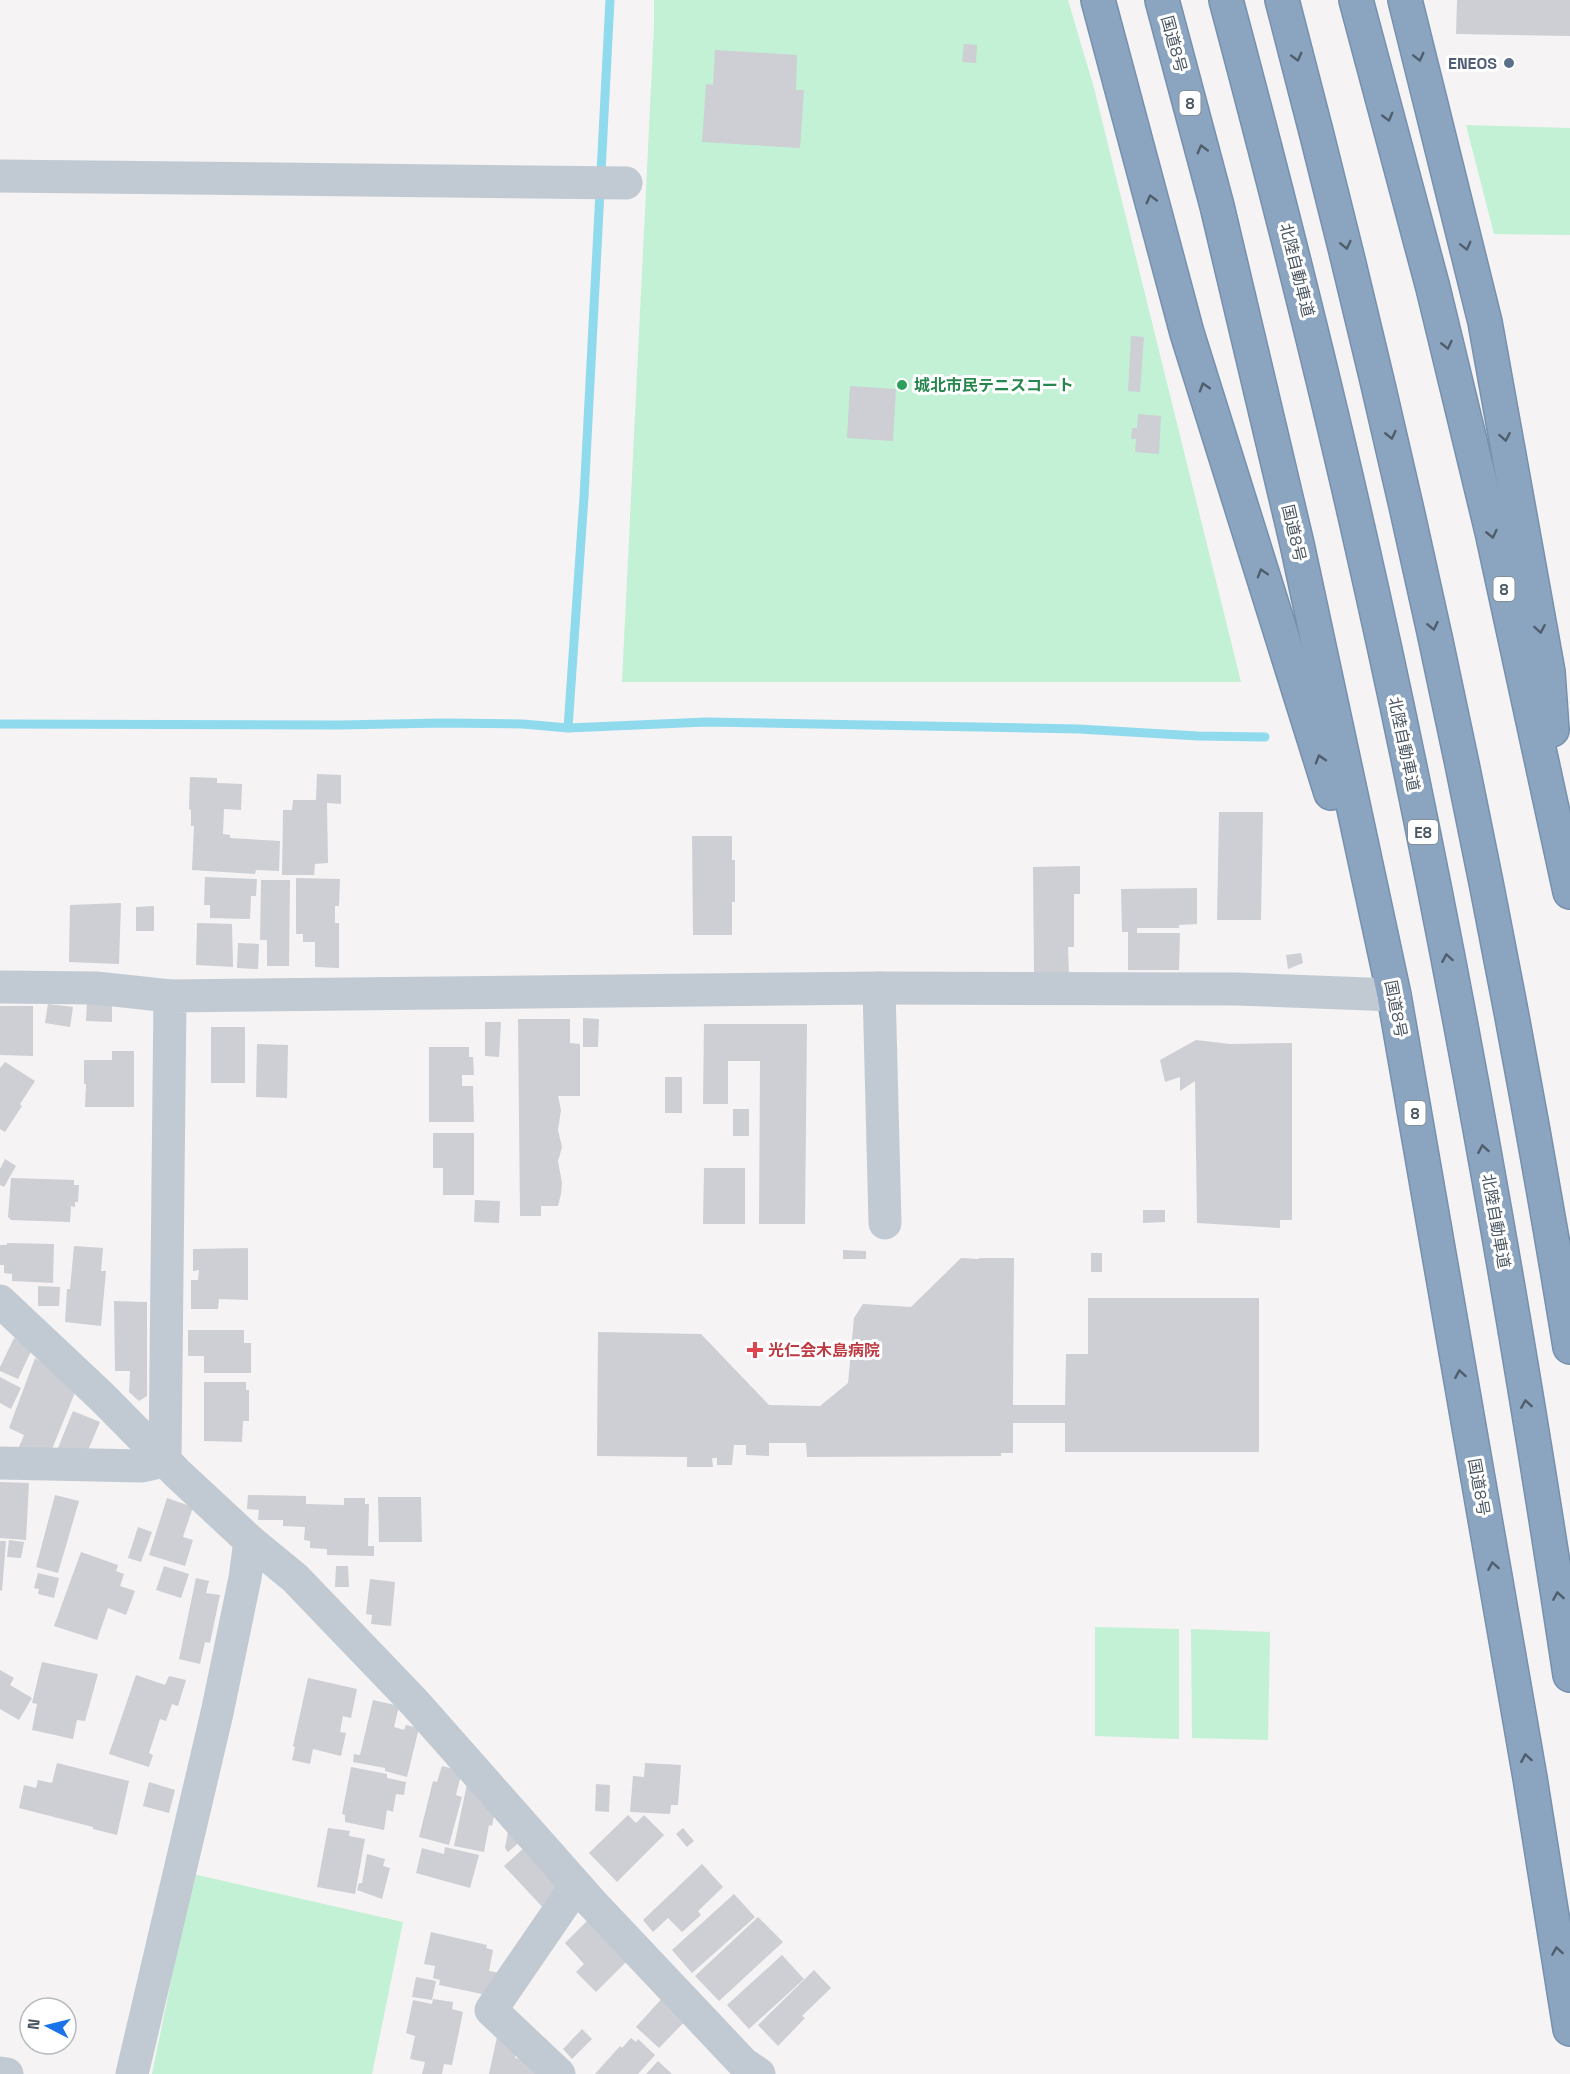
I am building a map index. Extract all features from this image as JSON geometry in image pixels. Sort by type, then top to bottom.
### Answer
[{"type":"highway","points":[[1098,0],[1187,333],[1394,995]]},
{"type":"highway","name":"国道8号","points":[[1162,0],[1217,206],[1297,544],[1394,995],[1528,1766],[1570,2029]]},
{"type":"highway","name":"北陸自動車道","points":[[1226,0],[1286,225],[1362,543],[1430,865],[1498,1232],[1570,1675]]},
{"type":"highway","points":[[1282,0],[1335,200],[1407,502],[1482,860],[1550,1225],[1570,1347]]},
{"type":"highway","name":"8","points":[[1356,0],[1433,288],[1492,532],[1570,892]]},
{"type":"highway","points":[[1405,0],[1485,322],[1548,672],[1560,848]]},
{"type":"street","points":[[0,176],[608,183]]},
{"type":"street","points":[[0,987],[96,988],[170,996],[879,988],[1237,990],[1394,995]]},
{"type":"street","points":[[879,988],[885,1223]]},
{"type":"street","points":[[165,1461],[170,996]]},
{"type":"street","points":[[0,1301],[250,1541],[295,1578],[415,1703],[576,1886],[745,2070]]},
{"type":"street","points":[[0,1463],[142,1466],[165,1461]]},
{"type":"street","points":[[132,2074],[217,1713],[245,1578],[250,1541]]},
{"type":"street","points":[[559,2074],[491,2010],[576,1886]]},
{"type":"street","points":[[0,2073],[7,2074]]},
{"type":"green space","name":"城北市民テニスコート","points":[[654,0],[1068,0],[1094,88],[1241,682],[622,682]]},
{"type":"green space","points":[[1466,125],[1570,128],[1570,235],[1494,234]]},
{"type":"green space","points":[[1095,1627],[1179,1629],[1179,1739],[1095,1736]]},
{"type":"green space","points":[[1191,1629],[1270,1632],[1268,1740],[1192,1738]]},
{"type":"green space","points":[[193,1874],[403,1922],[372,2074],[152,2074]]},
{"type":"building","points":[[1457,0],[1570,0],[1570,36],[1456,34]]},
{"type":"building","points":[[964,44],[977,45],[976,63],[962,62]]},
{"type":"building","points":[[715,50],[797,55],[796,90],[804,90],[800,148],[702,142],[706,84],[713,85]]},
{"type":"building","points":[[1131,336],[1144,337],[1140,392],[1128,391]]},
{"type":"building","points":[[850,386],[896,389],[893,441],[847,438]]},
{"type":"building","points":[[1138,414],[1161,416],[1159,454],[1135,452],[1136,439],[1131,439],[1132,428],[1137,428]]},
{"type":"building","points":[[317,774],[341,775],[341,804],[327,803],[328,863],[315,864],[314,875],[282,875],[283,810],[292,810],[293,800],[316,800]]},
{"type":"building","points":[[190,777],[217,778],[217,783],[242,784],[241,810],[224,809],[223,834],[230,835],[230,838],[280,841],[279,871],[256,870],[255,874],[192,870],[194,826],[191,826],[191,810],[189,809]]},
{"type":"building","points":[[1219,812],[1263,812],[1261,920],[1217,920]]},
{"type":"building","points":[[692,836],[732,836],[732,860],[735,860],[735,902],[732,902],[732,935],[693,935]]},
{"type":"building","points":[[1080,866],[1080,894],[1074,894],[1074,947],[1068,947],[1069,974],[1034,974],[1033,867]]},
{"type":"building","points":[[205,877],[257,879],[256,896],[251,896],[250,919],[210,918],[210,905],[204,905]]},
{"type":"building","points":[[296,878],[340,879],[339,906],[335,906],[335,923],[339,923],[339,968],[315,967],[315,942],[303,942],[303,934],[296,934]]},
{"type":"building","points":[[261,880],[290,880],[289,966],[267,966],[267,940],[260,940]]},
{"type":"building","points":[[1197,888],[1197,924],[1179,925],[1179,928],[1137,928],[1137,933],[1180,933],[1179,970],[1128,970],[1128,932],[1122,932],[1121,889]]},
{"type":"building","points":[[121,903],[119,964],[69,962],[70,905]]},
{"type":"building","points":[[154,906],[154,931],[136,931],[136,907]]},
{"type":"building","points":[[197,923],[232,924],[233,967],[196,965]]},
{"type":"building","points":[[238,943],[259,944],[258,969],[237,968]]},
{"type":"building","points":[[1301,953],[1303,963],[1288,969],[1286,955]]},
{"type":"building","points":[[87,1002],[112,1002],[112,1022],[86,1021]]},
{"type":"building","points":[[48,1004],[73,1007],[70,1027],[45,1023]]},
{"type":"building","points":[[0,1006],[33,1006],[33,1056],[0,1055]]},
{"type":"building","points":[[583,1018],[599,1019],[598,1047],[583,1047]]},
{"type":"building","points":[[518,1019],[570,1019],[570,1043],[580,1044],[580,1096],[558,1096],[561,1110],[558,1130],[562,1147],[558,1161],[562,1183],[561,1194],[558,1206],[541,1206],[541,1216],[520,1216]]},
{"type":"building","points":[[485,1022],[501,1022],[499,1057],[485,1056]]},
{"type":"building","points":[[704,1024],[807,1024],[805,1224],[759,1224],[760,1061],[728,1061],[728,1104],[703,1104]]},
{"type":"building","points":[[211,1027],[245,1027],[245,1083],[211,1083]]},
{"type":"building","points":[[1196,1040],[1230,1044],[1292,1043],[1292,1220],[1280,1220],[1280,1228],[1197,1223],[1195,1081],[1180,1091],[1180,1077],[1165,1082],[1160,1060]]},
{"type":"building","points":[[257,1044],[288,1045],[287,1098],[256,1097]]},
{"type":"building","points":[[429,1047],[469,1047],[469,1057],[473,1057],[474,1075],[462,1075],[462,1086],[473,1086],[474,1122],[429,1122]]},
{"type":"building","points":[[112,1051],[134,1051],[134,1107],[85,1107],[84,1060],[112,1060]]},
{"type":"building","points":[[5,1062],[35,1081],[5,1132],[0,1129],[0,1068]]},
{"type":"building","points":[[665,1077],[682,1077],[682,1113],[665,1113]]},
{"type":"building","points":[[733,1109],[749,1109],[749,1136],[733,1136]]},
{"type":"building","points":[[433,1133],[474,1133],[474,1195],[443,1195],[443,1168],[433,1168]]},
{"type":"building","points":[[5,1159],[16,1166],[4,1187],[0,1185],[0,1169]]},
{"type":"building","points":[[704,1168],[745,1168],[745,1224],[703,1224]]},
{"type":"building","points":[[11,1178],[74,1180],[74,1185],[79,1185],[78,1202],[75,1202],[75,1207],[71,1206],[70,1222],[11,1220],[8,1217]]},
{"type":"building","points":[[475,1200],[500,1201],[499,1223],[474,1222]]},
{"type":"building","points":[[1143,1210],[1165,1210],[1165,1222],[1143,1223]]},
{"type":"building","points":[[7,1243],[54,1244],[53,1283],[12,1281],[12,1274],[4,1273],[4,1265],[0,1265],[0,1245],[7,1245]]},
{"type":"building","points":[[74,1246],[103,1248],[101,1271],[106,1271],[101,1326],[65,1322],[67,1289],[70,1289]]},
{"type":"building","points":[[248,1248],[248,1300],[219,1299],[218,1309],[191,1309],[191,1280],[198,1280],[199,1270],[193,1271],[193,1249]]},
{"type":"building","points":[[843,1250],[866,1251],[866,1259],[843,1259]]},
{"type":"building","points":[[1091,1253],[1102,1253],[1102,1272],[1091,1272]]},
{"type":"building","points":[[961,1258],[1014,1258],[1013,1405],[1065,1405],[1066,1354],[1088,1354],[1088,1298],[1259,1298],[1259,1452],[1065,1452],[1065,1423],[1013,1423],[1013,1453],[1001,1453],[1001,1456],[807,1457],[806,1443],[769,1443],[769,1456],[746,1455],[746,1445],[734,1445],[732,1465],[717,1465],[717,1458],[712,1458],[713,1467],[687,1467],[687,1457],[597,1456],[598,1332],[701,1334],[769,1405],[820,1406],[848,1383],[854,1318],[863,1304],[911,1307]]},
{"type":"building","points":[[38,1286],[60,1287],[59,1306],[38,1306]]},
{"type":"building","points":[[114,1301],[147,1302],[147,1396],[139,1401],[129,1392],[130,1371],[115,1371]]},
{"type":"building","points":[[188,1330],[244,1330],[244,1343],[251,1343],[251,1373],[204,1373],[204,1356],[188,1356]]},
{"type":"building","points":[[14,1338],[33,1347],[18,1379],[0,1371]]},
{"type":"building","points":[[35,1358],[78,1385],[48,1459],[18,1449],[24,1435],[9,1428]]},
{"type":"building","points":[[0,1377],[21,1388],[11,1409],[0,1403]]},
{"type":"building","points":[[204,1382],[246,1382],[246,1390],[249,1390],[249,1421],[243,1421],[242,1442],[204,1441]]},
{"type":"building","points":[[73,1411],[100,1422],[86,1455],[58,1448]]},
{"type":"building","points":[[0,1482],[29,1483],[26,1540],[0,1538]]},
{"type":"building","points":[[55,1495],[79,1501],[58,1573],[36,1567]]},
{"type":"building","points":[[248,1495],[306,1496],[306,1504],[344,1505],[344,1498],[365,1498],[365,1504],[369,1504],[368,1546],[374,1546],[374,1556],[327,1555],[327,1549],[310,1548],[310,1541],[304,1540],[305,1527],[283,1526],[283,1520],[258,1520],[259,1510],[247,1509]]},
{"type":"building","points":[[378,1497],[421,1497],[422,1542],[379,1542]]},
{"type":"building","points":[[167,1498],[193,1507],[183,1537],[193,1540],[185,1566],[149,1555]]},
{"type":"building","points":[[138,1527],[152,1532],[141,1562],[128,1558]]},
{"type":"building","points":[[9,1540],[24,1542],[21,1558],[7,1557]]},
{"type":"building","points":[[0,1541],[6,1541],[2,1591],[0,1590]]},
{"type":"building","points":[[81,1552],[118,1565],[116,1571],[124,1574],[120,1586],[135,1591],[126,1615],[108,1608],[97,1640],[54,1626]]},
{"type":"building","points":[[164,1566],[189,1574],[181,1598],[156,1590]]},
{"type":"building","points":[[336,1566],[348,1566],[349,1587],[335,1587]]},
{"type":"building","points":[[38,1573],[59,1578],[54,1598],[38,1594],[39,1589],[34,1588]]},
{"type":"building","points":[[196,1578],[209,1581],[206,1593],[220,1595],[210,1643],[205,1642],[200,1664],[179,1659]]},
{"type":"building","points":[[370,1579],[395,1582],[391,1626],[371,1624],[372,1615],[366,1614]]},
{"type":"building","points":[[42,1662],[98,1674],[85,1721],[77,1720],[73,1739],[32,1730],[37,1704],[32,1703]]},
{"type":"building","points":[[0,1670],[14,1678],[10,1685],[32,1698],[19,1720],[0,1709]]},
{"type":"building","points":[[136,1675],[165,1685],[169,1676],[186,1680],[178,1706],[172,1704],[166,1721],[160,1719],[149,1753],[153,1755],[149,1767],[109,1754]]},
{"type":"building","points":[[308,1678],[357,1689],[351,1718],[343,1716],[340,1732],[346,1733],[341,1756],[313,1749],[310,1764],[292,1760]]},
{"type":"building","points":[[373,1700],[399,1706],[394,1727],[404,1730],[406,1725],[419,1728],[407,1777],[385,1771],[385,1768],[353,1762],[354,1754],[360,1755]]},
{"type":"building","points":[[57,1763],[129,1781],[117,1835],[19,1808],[24,1785],[36,1788],[38,1780],[52,1783]]},
{"type":"building","points":[[645,1763],[681,1765],[678,1805],[671,1805],[670,1814],[630,1812],[633,1776],[644,1777]]},
{"type":"building","points":[[442,1766],[462,1771],[456,1795],[462,1797],[449,1845],[419,1837],[433,1781],[437,1782]]},
{"type":"building","points":[[351,1767],[387,1774],[387,1778],[406,1782],[404,1795],[396,1794],[393,1812],[387,1810],[384,1830],[345,1822],[345,1815],[342,1814]]},
{"type":"building","points":[[149,1782],[175,1790],[169,1813],[143,1806]]},
{"type":"building","points":[[467,1784],[495,1811],[492,1826],[489,1825],[484,1852],[454,1846]]},
{"type":"building","points":[[596,1784],[610,1785],[609,1812],[595,1811]]},
{"type":"building","points":[[511,1815],[528,1835],[508,1852],[505,1848]]},
{"type":"building","points":[[628,1815],[636,1823],[644,1815],[664,1835],[617,1882],[589,1853]]},
{"type":"building","points":[[328,1828],[350,1831],[349,1836],[365,1839],[355,1894],[317,1887]]},
{"type":"building","points":[[683,1828],[694,1841],[687,1847],[676,1834]]},
{"type":"building","points":[[445,1847],[479,1855],[470,1888],[416,1873],[422,1848],[444,1854]]},
{"type":"building","points":[[525,1847],[569,1894],[548,1913],[504,1866]]},
{"type":"building","points":[[367,1854],[385,1859],[383,1866],[390,1868],[382,1899],[357,1890],[359,1883],[362,1883]]},
{"type":"building","points":[[702,1864],[723,1887],[698,1911],[701,1915],[682,1932],[668,1918],[653,1932],[643,1920]]},
{"type":"building","points":[[734,1894],[755,1917],[692,1973],[672,1950]]},
{"type":"building","points":[[593,1915],[627,1961],[596,1992],[576,1972],[584,1964],[565,1943]]},
{"type":"building","points":[[758,1917],[783,1942],[719,2001],[695,1976]]},
{"type":"building","points":[[431,1932],[487,1945],[486,1948],[493,1950],[489,1971],[506,1974],[501,1998],[439,1985],[440,1980],[433,1978],[435,1966],[424,1964]]},
{"type":"building","points":[[782,1955],[804,1979],[749,2029],[727,2005]]},
{"type":"building","points":[[814,1970],[831,1988],[802,2016],[805,2018],[778,2046],[758,2025]]},
{"type":"building","points":[[416,1977],[436,1981],[432,2000],[412,1997]]},
{"type":"building","points":[[666,1994],[690,2016],[659,2048],[636,2027]]},
{"type":"building","points":[[433,1999],[453,2002],[452,2009],[463,2012],[452,2065],[444,2064],[442,2074],[422,2074],[425,2062],[410,2059],[415,2036],[406,2033],[413,2000],[432,2004]]},
{"type":"building","points":[[582,2029],[592,2039],[572,2059],[563,2049]]},
{"type":"building","points":[[497,2037],[518,2041],[515,2058],[538,2062],[535,2074],[489,2074]]},
{"type":"building","points":[[631,2038],[636,2042],[638,2039],[655,2055],[638,2074],[595,2074],[620,2046],[622,2048]]},
{"type":"building","points":[[658,2061],[672,2074],[646,2074]]},
{"type":"waterway","points":[[568,728],[584,497],[610,0]]},
{"type":"waterway","points":[[0,724],[443,723],[523,724],[568,728],[706,722],[1079,729],[1198,736],[1265,737]]},
{"type":"place","name":"ENEOS","points":[[1509,63]]},
{"type":"place","name":"城北市民テニスコート","points":[[902,385]]},
{"type":"place","name":"光仁会木島病院","points":[[755,1350]]}]
